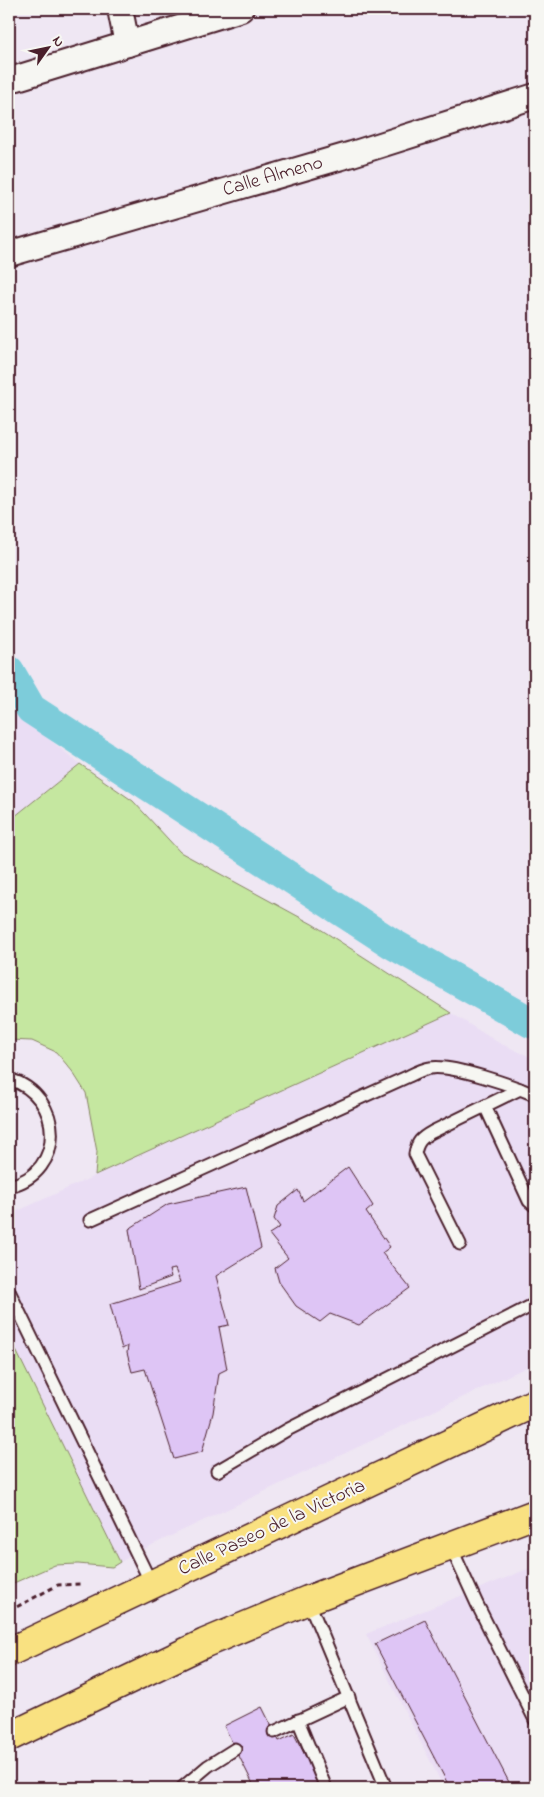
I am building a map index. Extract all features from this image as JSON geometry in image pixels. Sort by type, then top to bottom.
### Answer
[{"type":"main road","name":"Calle Paseo de la Victoria","points":[[9,1652],[535,1403]]},
{"type":"main road","points":[[9,1737],[205,1644],[308,1600],[535,1514]]},
{"type":"street","points":[[120,9],[127,44]]},
{"type":"street","points":[[17,78],[127,44],[212,13],[241,9]]},
{"type":"street","name":"Calle Almeno","points":[[9,254],[343,156],[535,96]]},
{"type":"lane","points":[[90,1220],[408,1076],[430,1068],[446,1068],[461,1071],[535,1095]]},
{"type":"lane","points":[[9,1079],[31,1090],[42,1100],[52,1128],[51,1143],[47,1156],[39,1168],[28,1178],[9,1186]]},
{"type":"lane","points":[[460,1244],[414,1154],[416,1144],[432,1132],[520,1089]]},
{"type":"lane","points":[[485,1106],[533,1202]]},
{"type":"lane","points":[[9,1291],[152,1585]]},
{"type":"lane","points":[[217,1471],[287,1430],[535,1304]]},
{"type":"lane","points":[[450,1546],[535,1720]]},
{"type":"lane","points":[[308,1600],[386,1788]]},
{"type":"lane","points":[[274,1732],[349,1697]]},
{"type":"lane","points":[[298,1720],[326,1788]]},
{"type":"lane","points":[[184,1788],[208,1766],[235,1749]]},
{"type":"shaded area","points":[[9,707],[80,764],[9,821]]},
{"type":"shaded area","points":[[451,1013],[499,1043],[535,1059],[535,1363],[154,1544],[120,1562],[9,1336],[9,1215]]},
{"type":"shaded area","points":[[535,1566],[535,1788],[444,1788],[366,1634]]},
{"type":"green space","points":[[80,764],[133,801],[180,852],[314,925],[451,1013],[95,1175],[97,1152],[86,1093],[72,1071],[56,1052],[32,1041],[9,1040],[9,821]]},
{"type":"green space","points":[[9,1336],[120,1562],[112,1567],[78,1564],[55,1565],[9,1585]]},
{"type":"building","points":[[348,1167],[373,1206],[366,1212],[390,1247],[382,1253],[410,1288],[359,1325],[330,1314],[320,1322],[296,1306],[279,1282],[275,1268],[288,1258],[269,1234],[280,1227],[274,1219],[278,1206],[298,1190],[303,1201]]},
{"type":"building","points":[[246,1187],[261,1248],[216,1276],[229,1325],[219,1327],[227,1369],[219,1373],[213,1413],[202,1452],[174,1459],[145,1369],[132,1372],[127,1353],[128,1346],[122,1349],[110,1304],[180,1282],[175,1269],[169,1270],[171,1277],[139,1289],[129,1229],[168,1204]]},
{"type":"building","points":[[425,1620],[512,1788],[450,1788],[375,1644]]},
{"type":"building","points":[[262,1707],[279,1741],[294,1734],[322,1788],[255,1788],[224,1726]]},
{"type":"waterway","points":[[9,671],[31,709],[391,943],[532,1023]]}]
